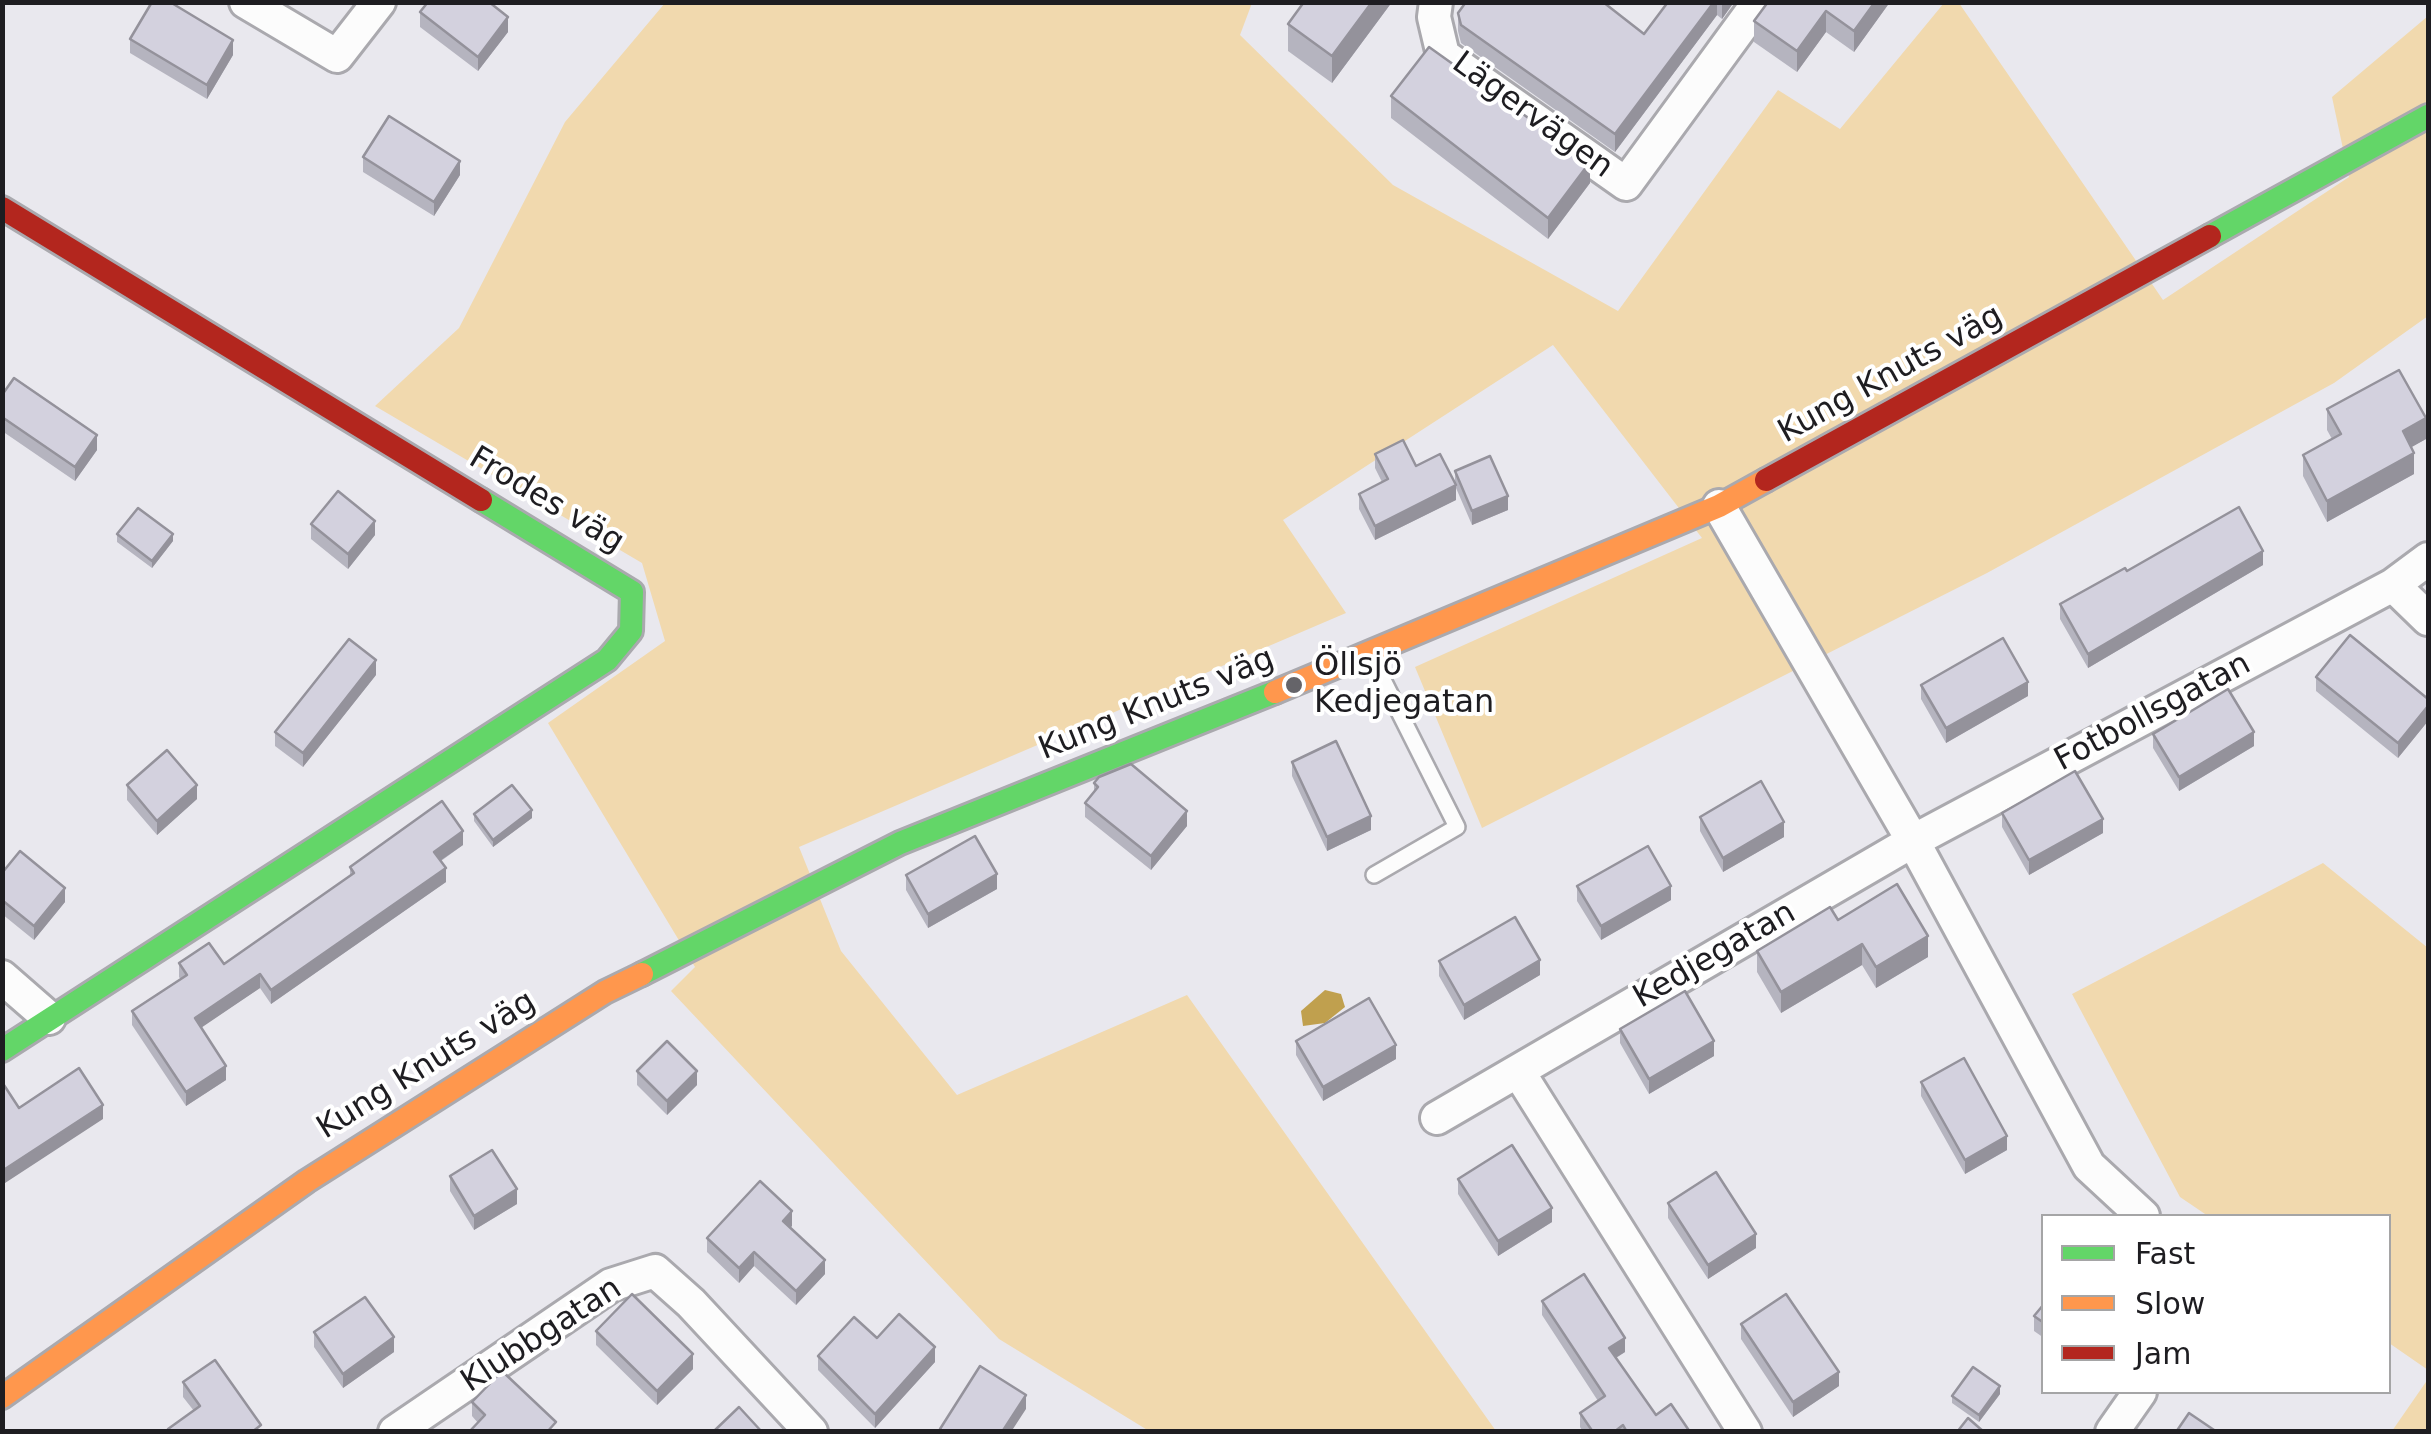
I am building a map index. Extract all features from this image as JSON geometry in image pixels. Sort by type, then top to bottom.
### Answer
[{"type":"street","points":[[246,2],[337,56],[379,2]]},
{"type":"street","name":"Lägervägen","points":[[1436,2],[1434,18],[1443,54],[1626,184],[1759,2]]},
{"type":"street","name":"Kung Knuts väg","points":[[2,1397],[307,1181],[605,992],[900,842],[1370,654],[1719,506],[2428,116]]},
{"type":"street","name":"Frodes väg","points":[[2,208],[632,592],[631,632],[607,660],[2,1050]]},
{"type":"street","points":[[1719,506],[1912,841],[2089,1166],[2141,1214]]},
{"type":"street","name":"Fotbollsgatan","points":[[1912,841],[2393,585],[2428,558]]},
{"type":"street","points":[[2393,585],[2428,619]]},
{"type":"street","name":"Kedjegatan","points":[[1437,1118],[1912,841]]},
{"type":"street","points":[[2,977],[49,1018]]},
{"type":"street","points":[[1518,1072],[1745,1432]]},
{"type":"street","name":"Klubbgatan","points":[[395,1432],[611,1285],[654,1271],[692,1303],[811,1432]]},
{"type":"street","points":[[2112,1432],[2139,1394]]},
{"type":"lane","points":[[1370,654],[1458,827],[1374,875]]},
{"type":"shaded area","points":[[665,3],[1252,3],[1240,35],[1393,185],[1618,311],[1778,90],[1840,129],[1944,3],[1959,3],[2163,300],[2349,177],[2332,97],[2428,16],[2428,316],[2334,383],[1987,573],[1482,828],[1415,667],[1702,538],[1553,345],[1283,520],[1346,613],[799,847],[841,951],[957,1095],[1187,995],[1496,1431],[1149,1431],[999,1339],[671,991],[695,967],[548,723],[665,641],[642,563],[375,406],[459,328],[565,122]]},
{"type":"shaded area","points":[[2323,863],[2428,948],[2428,1370],[2391,1344],[2391,1214],[2205,1214],[2180,1197],[2072,994]]},
{"type":"shaded area","points":[[1325,990],[1341,994],[1345,1007],[1325,1023],[1303,1026],[1301,1011]]},
{"type":"shaded area","points":[[2428,1379],[2428,1431],[2392,1431]]},
{"type":"building","points":[[152,2],[170,2],[233,40],[207,85],[130,39]]},
{"type":"building","points":[[428,2],[489,2],[508,17],[478,57],[420,12]]},
{"type":"building","points":[[1304,2],[1372,2],[1332,56],[1288,24]]},
{"type":"building","points":[[1466,2],[1603,2],[1644,34],[1668,2],[1714,2],[1615,134],[1461,25],[1458,13]]},
{"type":"building","points":[[1768,2],[1875,2],[1854,31],[1826,11],[1797,51],[1754,21]]},
{"type":"building","points":[[1429,47],[1590,162],[1548,218],[1391,96]]},
{"type":"building","points":[[389,116],[460,161],[434,202],[363,157]]},
{"type":"building","points":[[2399,370],[2426,418],[2403,431],[2414,453],[2327,501],[2303,455],[2341,434],[2327,409]]},
{"type":"building","points":[[14,378],[97,435],[75,467],[2,417],[2,395]]},
{"type":"building","points":[[1403,440],[1416,466],[1440,454],[1456,485],[1375,526],[1359,494],[1388,479],[1375,454]]},
{"type":"building","points":[[1490,456],[1508,496],[1472,511],[1455,471]]},
{"type":"building","points":[[338,491],[375,521],[348,554],[311,524]]},
{"type":"building","points":[[2239,507],[2263,551],[2088,654],[2060,604]]},
{"type":"building","points":[[138,508],[173,534],[152,561],[117,534]]},
{"type":"building","points":[[2350,635],[2428,699],[2428,706],[2398,743],[2316,677]]},
{"type":"building","points":[[2003,638],[2028,682],[1946,728],[1921,685]]},
{"type":"building","points":[[349,639],[376,660],[303,753],[275,732]]},
{"type":"building","points":[[2228,689],[2254,732],[2179,777],[2153,734]]},
{"type":"building","points":[[1336,741],[1371,816],[1327,837],[1292,762]]},
{"type":"building","points":[[167,750],[197,785],[157,821],[127,785]]},
{"type":"building","points":[[1131,764],[1187,811],[1151,856],[1085,803],[1098,787],[1094,783],[1099,777]]},
{"type":"building","points":[[2075,771],[2103,819],[2029,860],[2002,813]]},
{"type":"building","points":[[1761,781],[1784,822],[1723,858],[1700,817]]},
{"type":"building","points":[[512,785],[532,810],[493,840],[474,814]]},
{"type":"building","points":[[442,801],[463,831],[434,852],[446,868],[271,990],[260,974],[195,1018],[226,1066],[186,1092],[132,1011],[187,975],[179,963],[209,943],[224,964],[354,873],[350,867]]},
{"type":"building","points":[[975,836],[997,874],[928,914],[906,875]]},
{"type":"building","points":[[1648,846],[1671,886],[1601,926],[1577,886]]},
{"type":"building","points":[[20,851],[65,888],[34,926],[2,900],[2,873]]},
{"type":"building","points":[[1897,884],[1928,936],[1876,967],[1862,944],[1781,992],[1757,951],[1830,907],[1838,920]]},
{"type":"building","points":[[1515,917],[1540,960],[1464,1005],[1439,961]]},
{"type":"building","points":[[1685,991],[1714,1041],[1649,1079],[1620,1029]]},
{"type":"building","points":[[1369,998],[1396,1045],[1323,1087],[1296,1041]]},
{"type":"building","points":[[667,1041],[697,1071],[667,1101],[637,1071]]},
{"type":"building","points":[[1964,1058],[2007,1136],[1965,1160],[1921,1082]]},
{"type":"building","points":[[79,1068],[103,1105],[2,1171],[2,1082],[19,1108]]},
{"type":"building","points":[[1512,1145],[1552,1208],[1498,1241],[1458,1179]]},
{"type":"building","points":[[492,1150],[517,1189],[474,1216],[450,1176]]},
{"type":"building","points":[[1716,1172],[1756,1234],[1708,1265],[1668,1203]]},
{"type":"building","points":[[760,1181],[792,1211],[783,1221],[825,1260],[796,1291],[754,1252],[739,1268],[707,1238]]},
{"type":"building","points":[[1584,1274],[1625,1338],[1609,1348],[1656,1415],[1671,1404],[1690,1432],[1627,1432],[1623,1425],[1614,1432],[1593,1432],[1580,1413],[1605,1396],[1542,1301]]},
{"type":"building","points":[[632,1294],[693,1354],[657,1391],[596,1331]]},
{"type":"building","points":[[1786,1294],[1839,1372],[1793,1402],[1741,1324]]},
{"type":"building","points":[[365,1297],[394,1337],[343,1374],[314,1332]]},
{"type":"building","points":[[899,1314],[935,1347],[875,1414],[818,1356],[854,1317],[877,1338]]},
{"type":"building","points":[[215,1360],[261,1425],[252,1432],[170,1432],[168,1429],[200,1406],[183,1382]]},
{"type":"building","points":[[980,1366],[1026,1395],[1002,1432],[944,1432],[940,1429]]},
{"type":"building","points":[[1973,1367],[2000,1386],[1979,1415],[1952,1396]]},
{"type":"building","points":[[502,1371],[556,1422],[547,1432],[469,1432],[485,1415],[472,1402]]},
{"type":"building","points":[[739,1407],[762,1432],[713,1432]]},
{"type":"building","points":[[2189,1413],[2217,1432],[2176,1432]]},
{"type":"building","points":[[1968,1418],[1984,1432],[1957,1432]]},
{"type":"traffic: fast","points":[[2210,236],[2428,116]]},
{"type":"traffic: fast","points":[[2,1050],[607,660],[631,631],[632,592],[481,500]]},
{"type":"traffic: fast","points":[[642,974],[900,843],[1275,692]]},
{"type":"traffic: slow","points":[[1275,692],[1719,506],[1766,480]]},
{"type":"traffic: slow","points":[[2,1397],[307,1181],[605,992],[642,974]]},
{"type":"traffic: jam","points":[[2,208],[481,500]]},
{"type":"traffic: jam","points":[[1766,480],[2210,236]]},
{"type":"place","name":"Öllsjö Kedjegatan","points":[[1294,685]]}]
